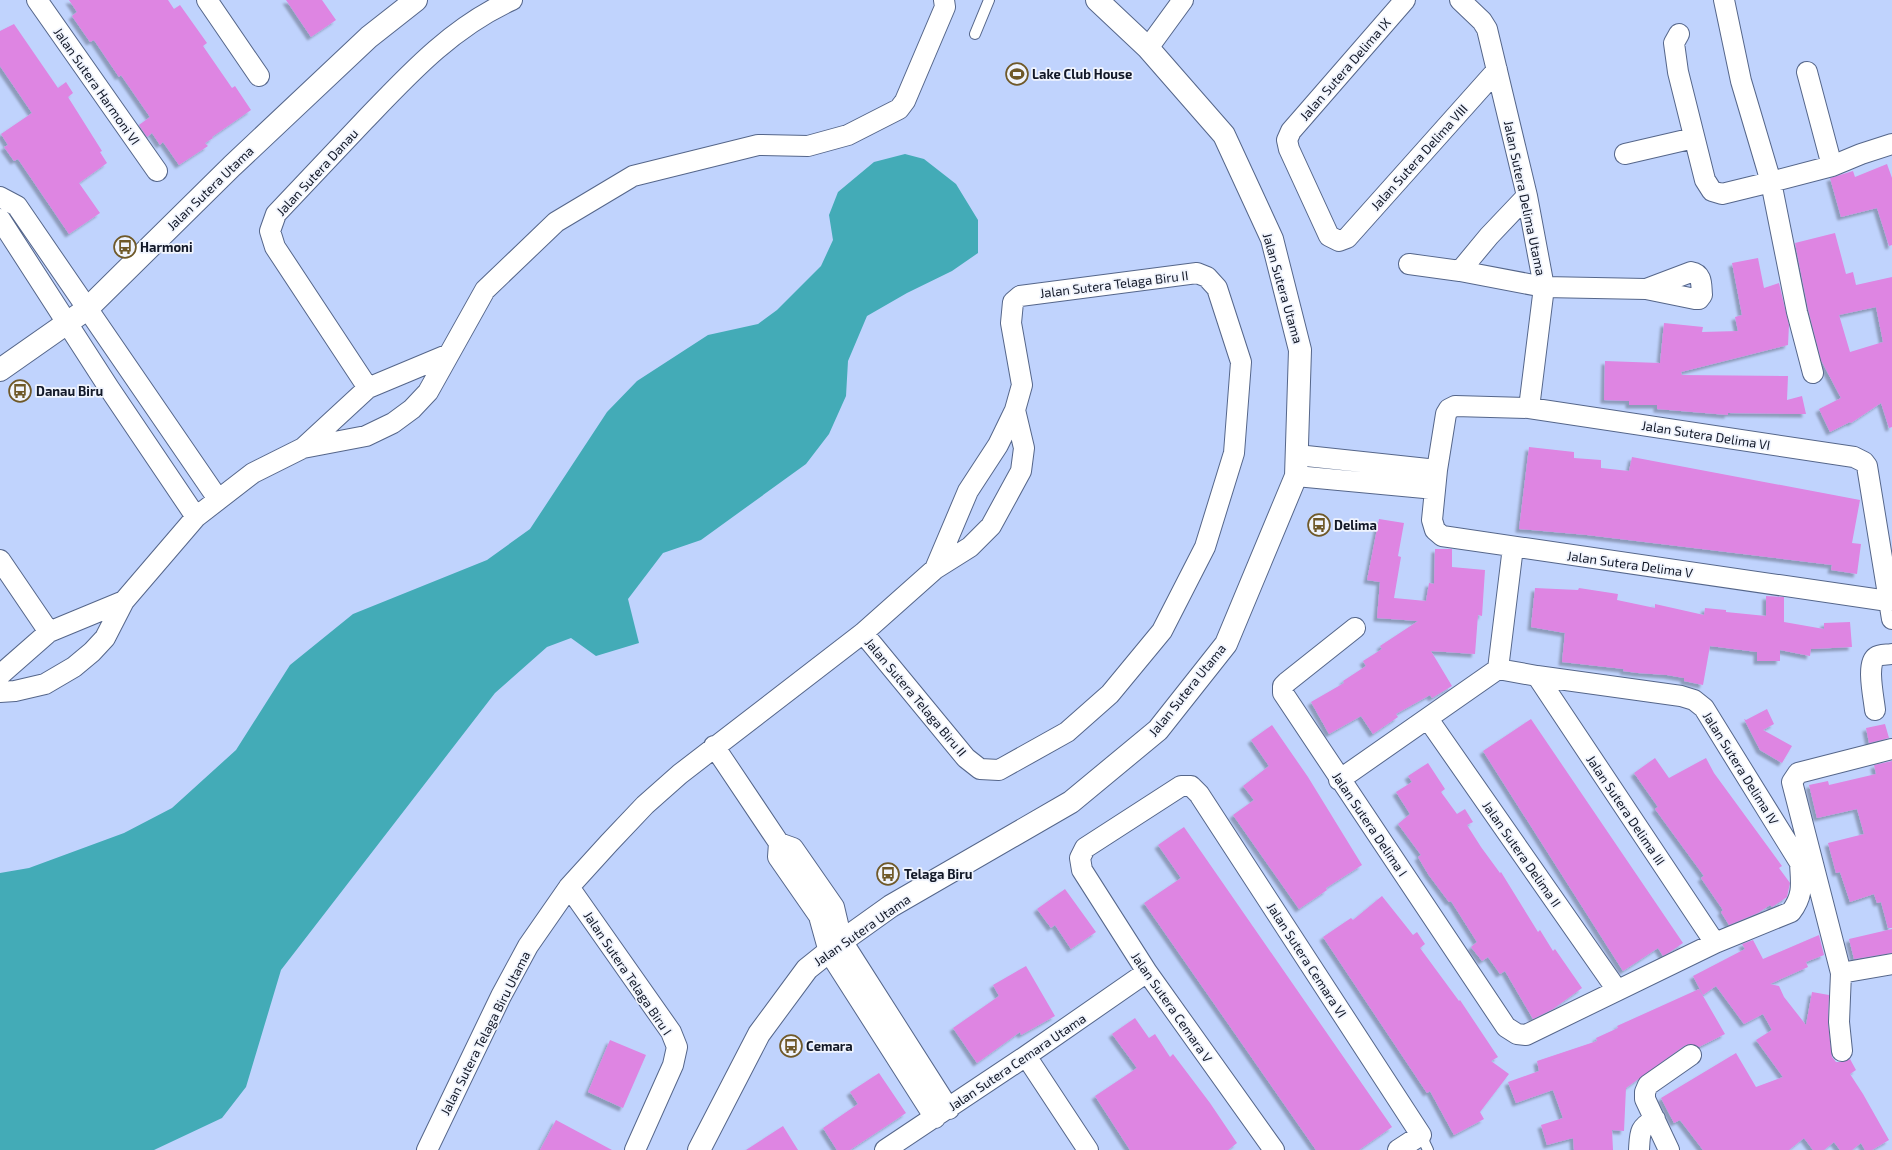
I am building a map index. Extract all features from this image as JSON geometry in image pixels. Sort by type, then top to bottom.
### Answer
[{"type":"street","name":"Jalan Sutera Harmoni VI","points":[[37,0],[157,172]]},
{"type":"street","points":[[207,0],[259,76]]},
{"type":"street","name":"Jalan Sutera Utama","points":[[0,370],[87,309],[232,166],[369,37],[416,0]]},
{"type":"street","name":"Jalan Sutera Danau","points":[[368,388],[275,247],[270,231],[276,214],[397,86],[444,41],[496,7],[512,0]]},
{"type":"street","points":[[0,692],[15,691],[45,684],[74,667],[92,652],[105,638],[124,601],[196,517],[253,473],[303,448],[366,436],[393,423],[412,409],[428,392],[447,355],[486,290],[556,222],[633,176],[758,145],[808,146],[848,135],[899,109],[905,101],[945,7],[944,0]]},
{"type":"street","name":"Jalan Sutera Utama","points":[[699,1150],[759,1034],[807,969],[891,906],[1071,802],[1158,730],[1226,644],[1297,465],[1300,350],[1272,239],[1224,135],[1148,48],[1096,0]]},
{"type":"street","points":[[1148,48],[1183,0]]},
{"type":"street","name":"Jalan Sutera Delima IX","points":[[1339,241],[1329,236],[1289,149],[1287,140],[1291,131],[1405,0]]},
{"type":"street","name":"Jalan Sutera Delima Utama","points":[[1460,0],[1482,21],[1487,29],[1527,196],[1544,287],[1529,408]]},
{"type":"street","points":[[1724,0],[1741,81],[1771,182],[1797,312],[1813,373]]},
{"type":"street","points":[[1679,34],[1674,43],[1678,72],[1705,180],[1712,191],[1722,194],[1771,182],[1832,166],[1861,154],[1892,144]]},
{"type":"street","name":"Jalan Sutera Delima VIII","points":[[1339,241],[1347,238],[1497,70]]},
{"type":"street","points":[[1807,72],[1832,166]]},
{"type":"street","points":[[1625,154],[1694,138]]},
{"type":"street","points":[[1460,271],[1489,236],[1527,196]]},
{"type":"street","points":[[0,197],[17,206],[218,499]]},
{"type":"street","points":[[0,219],[66,323],[196,517]]},
{"type":"street","points":[[1409,264],[1460,271],[1544,287],[1646,289]]},
{"type":"street","name":"Jalan Sutera Telaga Biru II","points":[[863,633],[966,758],[980,769],[999,770],[1067,732],[1110,694],[1162,631],[1205,546],[1234,453],[1241,362],[1217,288],[1207,277],[1197,273],[1020,296]]},
{"type":"street","name":"Jalan Sutera Telaga Biru Utama","points":[[935,568],[968,491],[998,445],[1015,410],[1022,385],[1011,323],[1014,302],[1020,296]]},
{"type":"street","points":[[303,448],[368,388],[447,355]]},
{"type":"street","name":"Jalan Sutera Delima VI","points":[[1437,470],[1446,414],[1449,409],[1455,406],[1529,408],[1854,457],[1864,462],[1867,466],[1890,610]]},
{"type":"street","name":"Jalan Sutera Telaga Biru Utama","points":[[427,1150],[501,996],[528,946],[569,887],[645,805],[714,746],[863,633],[935,568],[970,547],[991,526],[1021,471],[1024,448],[1015,410]]},
{"type":"street","points":[[135,426],[157,411]]},
{"type":"street","points":[[1297,465],[1437,470]]},
{"type":"street","points":[[1297,465],[1435,489]]},
{"type":"street","name":"Jalan Sutera Delima V","points":[[1437,470],[1432,520],[1435,530],[1442,536],[1890,610]]},
{"type":"street","points":[[1339,780],[1498,669],[1513,547]]},
{"type":"street","points":[[0,560],[49,632]]},
{"type":"street","points":[[0,675],[49,632],[124,601]]},
{"type":"street","name":"Jalan Sutera Delima I","points":[[1355,628],[1283,686],[1283,693],[1339,780],[1506,1027],[1517,1034],[1526,1035],[1617,990]]},
{"type":"street","points":[[1875,710],[1871,667],[1873,659],[1878,655],[1892,654]]},
{"type":"street","name":"Jalan Sutera Delima IV","points":[[1498,669],[1537,676],[1682,696],[1694,700],[1704,708],[1800,863],[1801,891],[1799,902],[1791,912],[1715,942]]},
{"type":"street","name":"Jalan Sutera Delima III","points":[[1537,676],[1715,942]]},
{"type":"street","name":"Jalan Sutera Delima II","points":[[1428,719],[1617,990]]},
{"type":"street","points":[[714,746],[779,843],[793,848],[827,912],[836,947],[942,1113]]},
{"type":"street","points":[[1842,1051],[1839,1022],[1841,973],[1792,782],[1798,773],[1892,749]]},
{"type":"street","name":"Jalan Sutera Cemara VI","points":[[1080,858],[1085,848],[1181,786],[1191,786],[1199,794],[1425,1142]]},
{"type":"street","name":"Jalan Sutera Cemara V","points":[[1080,858],[1082,870],[1147,972],[1274,1150]]},
{"type":"street","name":"Jalan Sutera Telaga Biru I","points":[[569,887],[671,1032],[677,1047],[673,1065],[635,1150]]},
{"type":"street","points":[[1617,990],[1715,942]]},
{"type":"street","points":[[1841,973],[1892,964]]},
{"type":"street","name":"Jalan Sutera Cemara Utama","points":[[885,1150],[1026,1056],[1147,972]]},
{"type":"street","points":[[1669,1150],[1645,1099],[1645,1092],[1648,1085],[1691,1055]]},
{"type":"street","points":[[1026,1056],[1088,1150]]},
{"type":"street","points":[[1639,1150],[1640,1131],[1646,1124],[1655,1119]]},
{"type":"street","points":[[1398,1150],[1425,1142]]},
{"type":"lane","points":[[975,34],[989,0]]},
{"type":"shaded area","points":[[905,154],[924,159],[956,184],[978,220],[978,253],[952,271],[907,293],[867,316],[848,361],[846,396],[829,434],[806,464],[701,540],[663,553],[628,599],[639,643],[596,656],[571,638],[547,647],[495,693],[281,970],[246,1087],[222,1118],[154,1150],[0,1150],[0,873],[29,868],[124,833],[172,808],[236,750],[290,665],[353,614],[487,560],[530,529],[607,412],[637,381],[708,335],[758,324],[777,310],[821,266],[833,240],[829,215],[838,192],[874,162]]},
{"type":"building","points":[[69,0],[168,0],[174,9],[180,5],[207,43],[203,46],[232,88],[235,86],[251,110],[212,137],[213,138],[205,143],[208,146],[179,165],[163,142],[160,145],[152,133],[147,137],[139,125],[150,117],[121,75],[119,77],[94,40],[90,42],[72,16],[77,12]]},
{"type":"building","points":[[286,0],[322,0],[336,20],[311,37]]},
{"type":"building","points":[[14,24],[58,88],[66,82],[73,93],[68,97],[102,151],[100,152],[107,163],[79,183],[100,213],[69,234],[18,159],[14,161],[4,147],[8,145],[1,134],[32,113],[0,66],[0,31]]},
{"type":"building","points":[[1887,164],[1892,178],[1892,245],[1889,246],[1877,208],[1841,217],[1830,178],[1853,171],[1855,177]]},
{"type":"building","points":[[1835,233],[1846,274],[1853,272],[1856,285],[1892,277],[1892,427],[1889,428],[1881,403],[1851,423],[1850,422],[1830,432],[1819,409],[1841,398],[1821,360],[1808,309],[1795,243]],"holes":[[[1876,307],[1883,342],[1850,352],[1839,315]]]},
{"type":"building","points":[[1758,258],[1764,288],[1779,283],[1789,325],[1788,345],[1681,372],[1682,375],[1788,376],[1787,400],[1802,396],[1806,414],[1728,413],[1728,415],[1657,409],[1657,405],[1629,405],[1629,401],[1604,400],[1605,361],[1660,363],[1664,323],[1703,327],[1702,332],[1738,331],[1735,317],[1742,315],[1732,263]]},
{"type":"building","points":[[1529,447],[1574,452],[1574,458],[1601,460],[1601,468],[1629,471],[1632,457],[1860,500],[1852,543],[1861,544],[1857,574],[1831,570],[1832,565],[1587,535],[1519,529]]},
{"type":"building","points":[[1379,519],[1404,523],[1398,556],[1401,557],[1394,598],[1426,601],[1429,583],[1434,584],[1435,549],[1452,549],[1452,567],[1485,570],[1482,616],[1478,615],[1475,654],[1431,651],[1452,686],[1432,698],[1430,695],[1396,714],[1398,717],[1373,734],[1361,716],[1329,734],[1311,702],[1344,683],[1343,681],[1366,666],[1363,661],[1382,649],[1380,646],[1418,621],[1377,618],[1380,582],[1367,580]]},
{"type":"building","points":[[1535,588],[1578,590],[1579,588],[1618,594],[1617,600],[1655,608],[1655,604],[1704,615],[1705,608],[1726,610],[1726,612],[1766,616],[1766,596],[1784,597],[1784,622],[1824,629],[1824,623],[1850,622],[1852,647],[1811,649],[1810,656],[1780,650],[1780,661],[1757,661],[1757,652],[1710,646],[1703,685],[1684,681],[1684,678],[1667,675],[1638,673],[1623,671],[1624,669],[1562,662],[1565,633],[1531,627]]},
{"type":"building","points":[[1767,709],[1774,724],[1763,730],[1792,746],[1782,763],[1760,750],[1744,719],[1746,720]]},
{"type":"building","points":[[1531,719],[1683,943],[1670,952],[1663,956],[1658,948],[1623,971],[1483,751]]},
{"type":"building","points":[[1885,724],[1889,738],[1869,743],[1866,728]]},
{"type":"building","points":[[1272,725],[1308,777],[1362,865],[1326,888],[1327,890],[1299,909],[1233,815],[1254,800],[1243,786],[1269,766],[1251,740]]},
{"type":"building","points":[[1655,758],[1669,778],[1706,758],[1714,773],[1782,866],[1779,868],[1790,883],[1787,897],[1772,907],[1770,905],[1758,913],[1729,925],[1721,912],[1723,910],[1701,878],[1704,876],[1655,809],[1658,807],[1634,773]]},
{"type":"building","points":[[1892,761],[1892,928],[1888,928],[1881,902],[1877,903],[1874,894],[1850,902],[1840,872],[1836,873],[1828,843],[1864,834],[1857,809],[1817,818],[1809,785],[1828,781],[1829,785],[1876,774],[1874,765]]},
{"type":"building","points":[[1428,763],[1445,789],[1441,792],[1457,814],[1465,809],[1473,822],[1467,825],[1481,847],[1500,873],[1501,872],[1538,932],[1540,930],[1553,951],[1555,949],[1582,988],[1553,1009],[1533,1019],[1505,971],[1500,974],[1488,957],[1482,961],[1471,947],[1477,942],[1451,901],[1449,902],[1428,874],[1418,857],[1421,855],[1398,824],[1410,814],[1396,792],[1412,782],[1408,776]]},
{"type":"building","points":[[1184,827],[1392,1127],[1359,1150],[1316,1150],[1144,903],[1181,878],[1158,845]]},
{"type":"building","points":[[1065,889],[1096,932],[1071,949],[1055,925],[1051,928],[1037,909]]},
{"type":"building","points":[[1382,896],[1413,935],[1417,932],[1425,944],[1420,948],[1459,1001],[1460,1000],[1498,1057],[1491,1061],[1509,1074],[1480,1112],[1484,1119],[1454,1135],[1430,1091],[1427,1093],[1323,937],[1351,918],[1353,920]]},
{"type":"building","points":[[1892,929],[1892,953],[1854,959],[1849,939]]},
{"type":"building","points":[[1819,935],[1824,955],[1806,962],[1808,967],[1770,984],[1779,986],[1784,997],[1806,1025],[1812,992],[1829,995],[1828,1023],[1832,1057],[1836,1062],[1843,1062],[1850,1059],[1856,1070],[1850,1074],[1889,1140],[1872,1150],[1865,1150],[1861,1143],[1852,1150],[1840,1150],[1834,1142],[1824,1150],[1813,1150],[1804,1138],[1789,1150],[1703,1150],[1680,1120],[1674,1123],[1661,1098],[1736,1053],[1756,1087],[1783,1077],[1756,1040],[1772,1030],[1763,1014],[1744,1024],[1716,986],[1703,995],[1693,976],[1745,949],[1742,944],[1753,940],[1763,959]]},
{"type":"building","points":[[1026,966],[1055,1016],[1021,1035],[1020,1032],[977,1063],[953,1028],[999,996],[993,985]]},
{"type":"building","points":[[1699,989],[1725,1034],[1699,1047],[1690,1044],[1684,1046],[1626,1088],[1624,1131],[1612,1130],[1613,1150],[1574,1150],[1573,1138],[1547,1145],[1541,1125],[1563,1118],[1553,1090],[1516,1103],[1508,1082],[1539,1071],[1537,1061],[1597,1041],[1596,1038],[1618,1028],[1617,1026]]},
{"type":"building","points":[[1135,1018],[1149,1038],[1155,1034],[1170,1057],[1173,1054],[1210,1103],[1237,1143],[1228,1150],[1130,1150],[1095,1096],[1137,1068],[1112,1034]]},
{"type":"building","points":[[610,1040],[646,1055],[623,1108],[588,1092]]},
{"type":"building","points":[[879,1073],[906,1113],[850,1150],[837,1150],[823,1128],[858,1104],[850,1092]]},
{"type":"building","points":[[556,1120],[612,1150],[540,1150]]},
{"type":"building","points":[[783,1126],[798,1150],[746,1150]]},
{"type":"place","name":"Lake Club House","points":[[1017,74]]},
{"type":"place","name":"Harmoni","points":[[125,247]]},
{"type":"place","name":"Danau Biru","points":[[20,391]]},
{"type":"place","name":"Delima","points":[[1319,525]]},
{"type":"place","name":"Telaga Biru","points":[[888,874]]},
{"type":"place","name":"Cemara","points":[[791,1046]]}]
